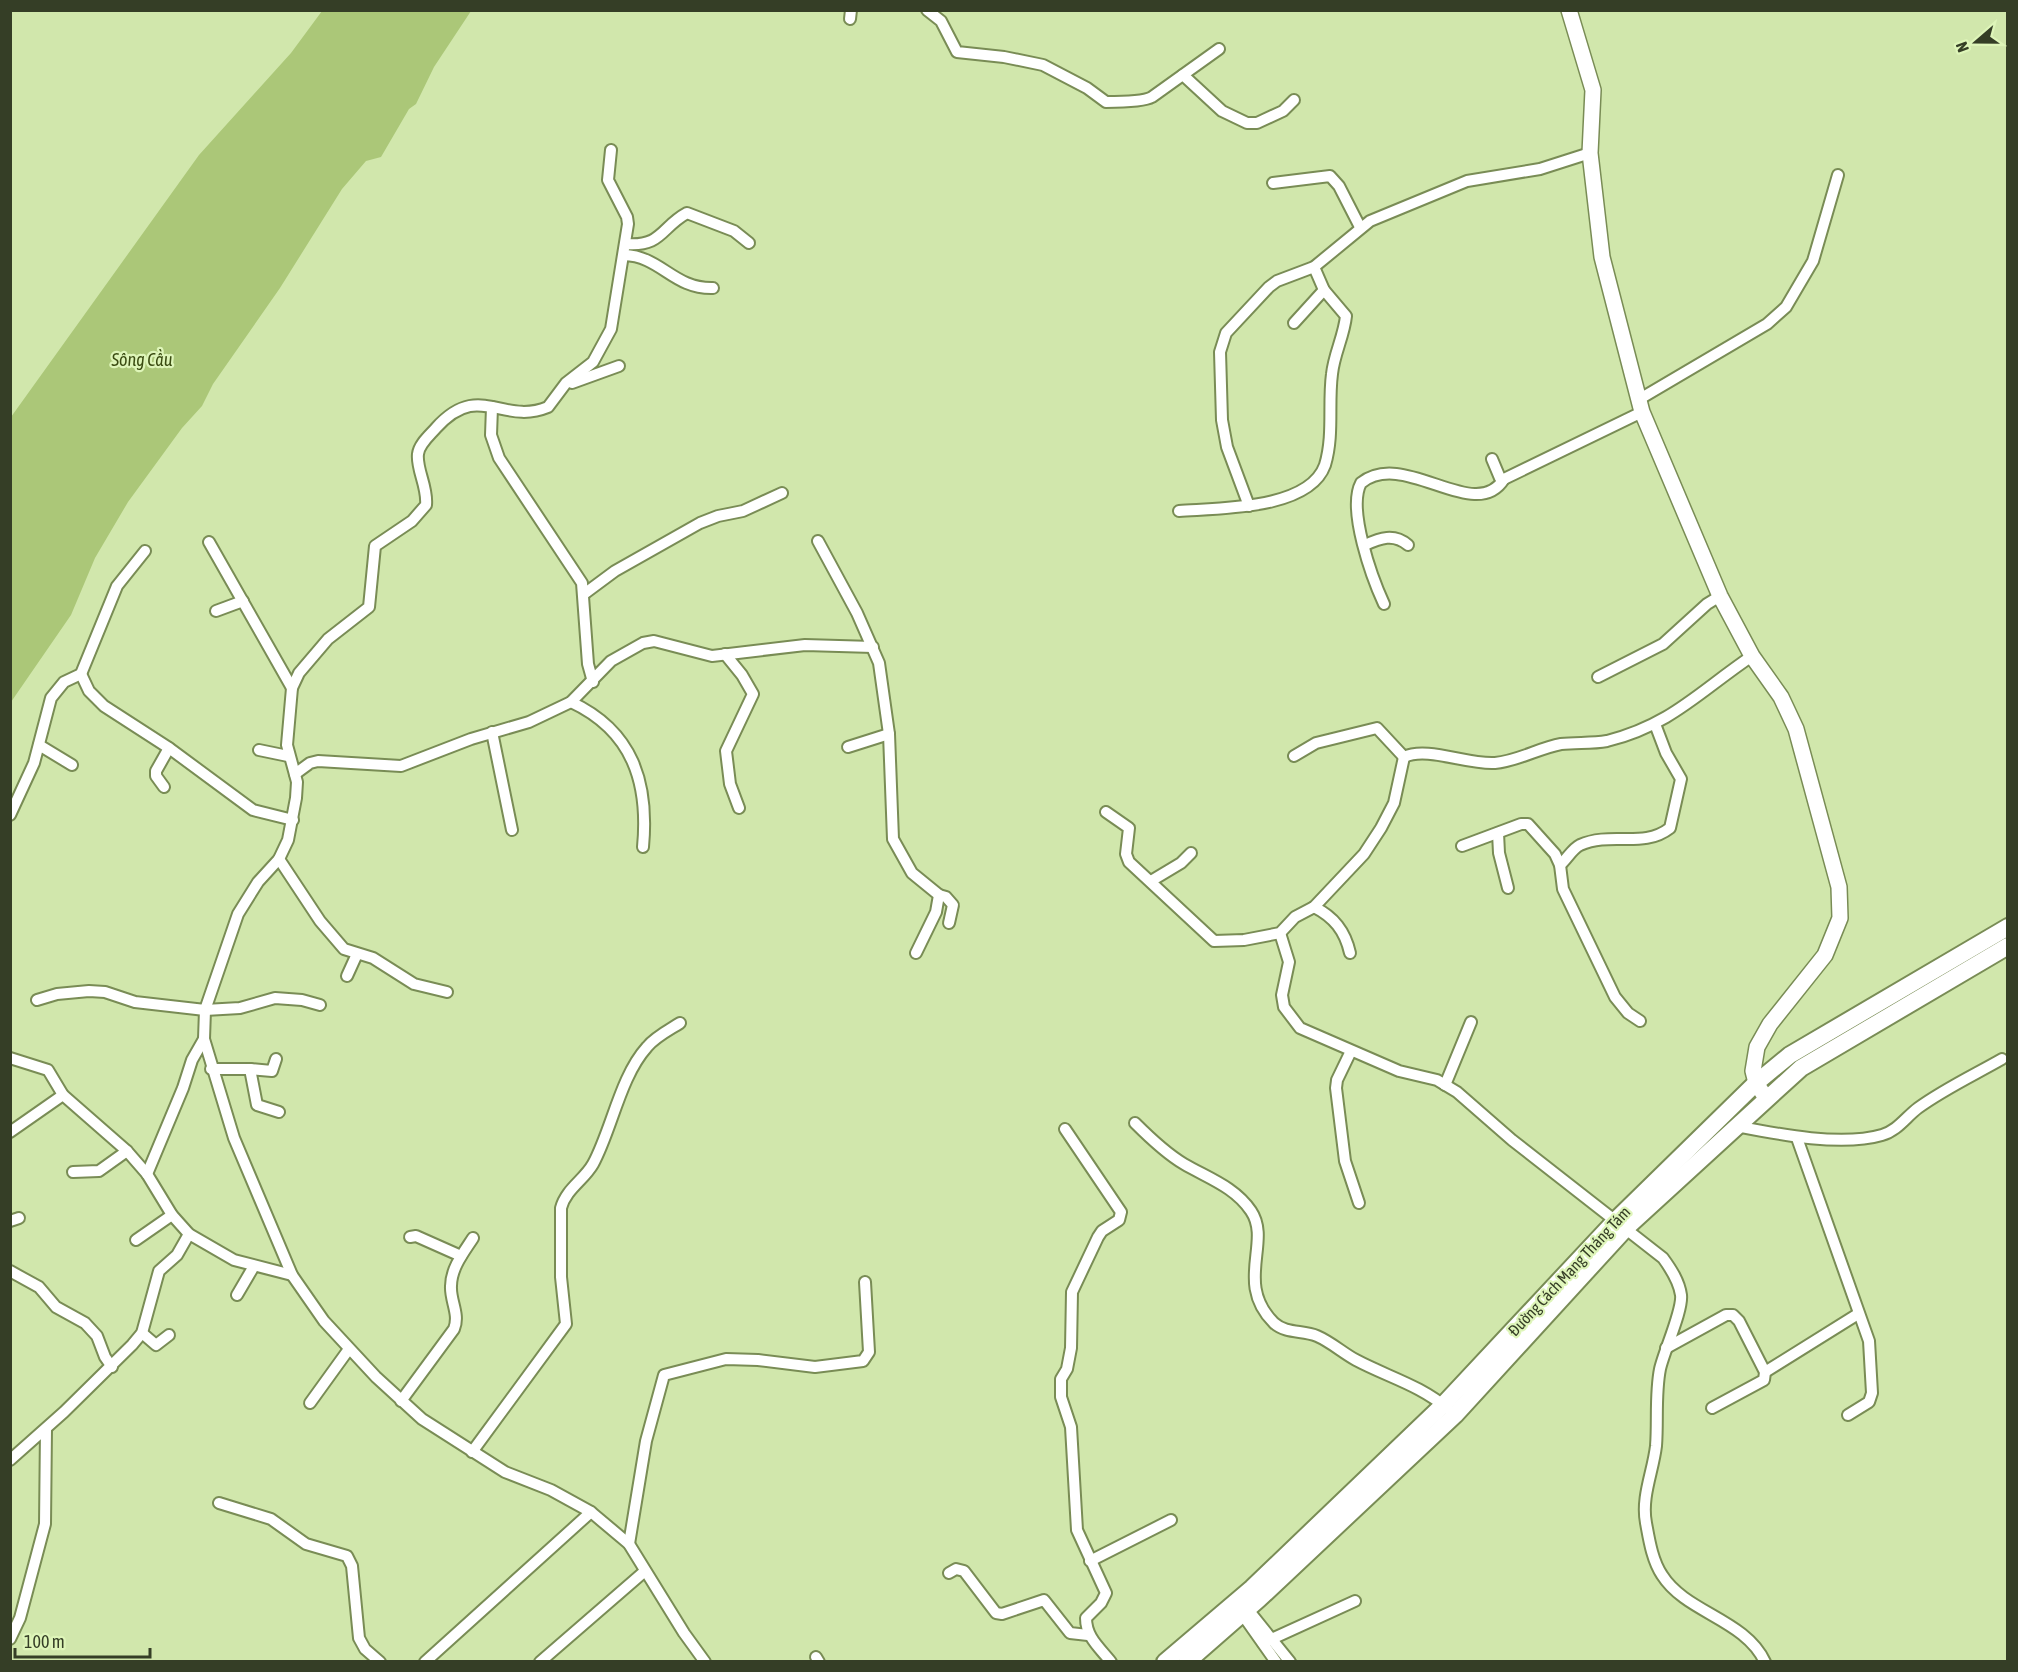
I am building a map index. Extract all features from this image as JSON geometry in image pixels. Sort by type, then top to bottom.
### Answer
[{"type":"main road","points":[[1569,10],[1593,90],[1590,153],[1602,257],[1640,406],[1720,596],[1752,656],[1781,697],[1799,737],[1839,887],[1840,918],[1825,955],[1770,1024],[1757,1047],[1753,1071],[1756,1083],[1766,1098]]},
{"type":"main road","name":"Đường Cách Mạng Tháng Tám","points":[[1187,1662],[1241,1607],[1449,1410],[1622,1223],[1756,1083],[1790,1055],[2007,927]]},
{"type":"main road","name":"Đường Cách Mạng Tháng Tám","points":[[1622,1223],[1801,1068],[2007,946]]},
{"type":"main road","name":"Đường Cách Mạng Tháng Tám","points":[[1165,1662],[1241,1607]]},
{"type":"street","points":[[927,10],[941,21],[957,52],[1004,57],[1043,65],[1087,88],[1106,102],[1134,99],[1145,101],[1219,49]]},
{"type":"street","points":[[1183,75],[1222,111],[1247,123],[1257,123],[1283,111],[1294,100]]},
{"type":"street","points":[[610,150],[608,180],[627,216],[625,250],[612,329],[607,341],[593,362],[566,383],[555,401],[540,410],[521,412],[477,405],[456,409],[426,439],[418,454],[425,482],[426,505],[412,521],[375,546],[369,607],[328,639],[299,673],[292,688],[288,756],[295,774],[296,798],[288,840],[279,859],[258,882],[238,914],[205,1010],[204,1039],[211,1069],[234,1138],[292,1275],[324,1322],[401,1401],[472,1452],[505,1472],[551,1490],[591,1512],[629,1544],[705,1662]]},
{"type":"street","points":[[1249,506],[1227,447],[1222,420],[1221,342],[1231,327],[1269,287],[1277,281],[1314,267],[1360,227],[1467,181],[1540,169],[1590,153]]},
{"type":"street","points":[[1384,604],[1365,545],[1355,503],[1356,492],[1366,479],[1383,474],[1416,477],[1465,494],[1478,495],[1500,486],[1504,479],[1640,406],[1767,324],[1786,306],[1813,261],[1838,175]]},
{"type":"street","points":[[1273,183],[1330,176],[1339,186],[1360,227]]},
{"type":"street","points":[[625,250],[654,241],[687,213],[734,231],[749,243]]},
{"type":"street","points":[[625,250],[690,287],[713,288]]},
{"type":"street","points":[[1179,511],[1249,506],[1289,495],[1314,481],[1324,466],[1332,420],[1332,375],[1346,316],[1324,290],[1314,267]]},
{"type":"street","points":[[1294,323],[1324,290]]},
{"type":"street","points":[[566,383],[619,366]]},
{"type":"street","points":[[492,407],[491,435],[498,458],[582,583],[583,623],[588,664],[593,682]]},
{"type":"street","points":[[1492,459],[1500,478],[1504,479]]},
{"type":"street","points":[[584,594],[615,570],[708,519],[733,514],[782,493]]},
{"type":"street","points":[[1365,545],[1380,539],[1395,537],[1408,545]]},
{"type":"street","points":[[818,541],[873,647],[882,682],[889,734],[893,839],[912,873],[939,895],[946,897],[953,905],[949,923]]},
{"type":"street","points":[[209,542],[292,688]]},
{"type":"street","points":[[10,815],[30,773],[51,698],[64,682],[81,674],[117,586],[145,551]]},
{"type":"street","points":[[1598,677],[1663,644],[1707,604],[1720,596]]},
{"type":"street","points":[[216,611],[243,601]]},
{"type":"street","points":[[295,774],[310,763],[318,761],[408,765],[492,732],[529,722],[572,702],[611,660],[643,643],[654,641],[705,654],[805,645],[873,647]]},
{"type":"street","points":[[724,654],[742,675],[753,694],[726,752],[730,784],[739,808]]},
{"type":"street","points":[[1404,757],[1426,754],[1479,763],[1496,763],[1560,744],[1604,741],[1655,724],[1673,715],[1713,682],[1752,656]]},
{"type":"street","points":[[81,674],[89,691],[104,706],[169,748],[253,810],[293,820]]},
{"type":"street","points":[[572,702],[589,710],[604,723],[628,750],[638,769],[643,790],[645,823],[643,847]]},
{"type":"street","points":[[1560,865],[1580,845],[1610,837],[1643,840],[1670,828],[1681,779],[1666,753],[1655,724]]},
{"type":"street","points":[[1294,756],[1316,743],[1341,739],[1377,728],[1404,757]]},
{"type":"street","points":[[492,732],[512,830]]},
{"type":"street","points":[[848,747],[889,734]]},
{"type":"street","points":[[39,745],[72,765]]},
{"type":"street","points":[[164,787],[156,776],[156,771],[169,748]]},
{"type":"street","points":[[259,750],[288,756]]},
{"type":"street","points":[[1106,812],[1129,828],[1127,858],[1151,882],[1214,940],[1244,940],[1280,933],[1295,917],[1314,907],[1364,854],[1394,803],[1404,757]]},
{"type":"street","points":[[1462,846],[1521,824],[1528,824],[1553,851],[1560,865],[1563,889],[1605,978],[1621,1005],[1640,1021]]},
{"type":"street","points":[[1498,833],[1499,853],[1508,888]]},
{"type":"street","points":[[1151,882],[1181,863],[1191,853]]},
{"type":"street","points":[[279,859],[335,941],[344,949],[382,962],[400,977],[414,984],[447,992]]},
{"type":"street","points":[[916,953],[936,912],[939,895]]},
{"type":"street","points":[[1314,907],[1325,913],[1339,927],[1350,953]]},
{"type":"street","points":[[1280,933],[1289,962],[1282,994],[1284,1007],[1290,1018],[1300,1028],[1399,1071],[1437,1080],[1457,1092],[1512,1140],[1622,1223],[1663,1258],[1682,1296],[1660,1371],[1656,1448],[1645,1502],[1651,1548],[1660,1573],[1668,1582],[1680,1594],[1731,1626],[1759,1651],[1765,1662]]},
{"type":"street","points":[[346,976],[357,954]]},
{"type":"street","points":[[37,1000],[57,994],[89,991],[105,992],[135,1002],[205,1010],[240,1008],[274,998],[302,1000],[320,1005]]},
{"type":"street","points":[[1445,1085],[1471,1022]]},
{"type":"street","points":[[472,1452],[566,1324],[561,1276],[563,1198],[592,1166],[616,1103],[638,1058],[648,1045],[680,1023]]},
{"type":"street","points":[[147,1174],[183,1088],[192,1060],[204,1039]]},
{"type":"street","points":[[1351,1051],[1336,1088],[1345,1161],[1359,1203]]},
{"type":"street","points":[[10,1058],[48,1070],[63,1095],[128,1151],[147,1174],[172,1215],[189,1234],[217,1252],[254,1266],[292,1275]]},
{"type":"street","points":[[211,1069],[272,1071],[276,1059]]},
{"type":"street","points":[[1736,1126],[1797,1138],[1866,1138],[1882,1135],[1896,1129],[1929,1101],[2002,1059]]},
{"type":"street","points":[[250,1070],[257,1105],[279,1113]]},
{"type":"street","points":[[10,1132],[63,1095]]},
{"type":"street","points":[[1135,1124],[1183,1164],[1216,1180],[1242,1201],[1252,1213],[1256,1227],[1256,1296],[1262,1309],[1276,1325],[1292,1332],[1317,1336],[1355,1360],[1426,1391],[1449,1410]]},
{"type":"street","points":[[1065,1129],[1122,1212],[1119,1220],[1102,1231],[1098,1237],[1075,1283],[1072,1292],[1071,1348],[1067,1369],[1061,1379],[1061,1397],[1071,1427],[1077,1530],[1106,1593],[1101,1603],[1086,1618],[1088,1635],[1111,1662]]},
{"type":"street","points":[[1797,1138],[1870,1348],[1872,1393],[1869,1402],[1863,1408],[1848,1415]]},
{"type":"street","points":[[73,1172],[99,1171],[128,1151]]},
{"type":"street","points":[[136,1240],[172,1215]]},
{"type":"street","points":[[12,1457],[112,1367],[142,1333],[159,1271],[177,1255],[189,1234]]},
{"type":"street","points":[[410,1237],[416,1236],[461,1256]]},
{"type":"street","points":[[401,1401],[456,1322],[450,1286],[461,1256],[473,1238]]},
{"type":"street","points":[[237,1295],[254,1266]]},
{"type":"street","points":[[10,1271],[34,1283],[57,1307],[85,1323],[98,1336],[105,1357],[112,1367]]},
{"type":"street","points":[[629,1544],[646,1441],[664,1376],[726,1359],[758,1360],[815,1367],[863,1361],[869,1352],[865,1282]]},
{"type":"street","points":[[1712,1408],[1761,1383],[1765,1372],[1858,1314]]},
{"type":"street","points":[[1666,1347],[1726,1315],[1733,1315],[1739,1321],[1765,1372]]},
{"type":"street","points":[[142,1333],[156,1345],[169,1335]]},
{"type":"street","points":[[310,1403],[349,1349]]},
{"type":"street","points":[[10,1639],[20,1618],[45,1524],[46,1428]]},
{"type":"street","points":[[219,1503],[271,1518],[306,1544],[347,1556],[352,1566],[359,1638],[365,1649],[380,1662]]},
{"type":"street","points":[[425,1662],[591,1512]]},
{"type":"street","points":[[1090,1561],[1171,1520]]},
{"type":"street","points":[[949,1573],[957,1569],[964,1571],[996,1613],[1002,1614],[1044,1600],[1070,1633],[1088,1635]]},
{"type":"street","points":[[540,1662],[645,1571]]},
{"type":"street","points":[[1271,1641],[1355,1601]]},
{"type":"street","points":[[1241,1607],[1290,1662]]},
{"type":"street","points":[[1271,1641],[1276,1662]]},
{"type":"water","name":"Sông Cầu","points":[[322,11],[471,11],[434,67],[416,104],[409,109],[381,157],[366,161],[342,189],[280,288],[213,384],[202,406],[182,428],[128,502],[95,558],[71,615],[11,702],[11,417],[199,155],[291,53]]}]
